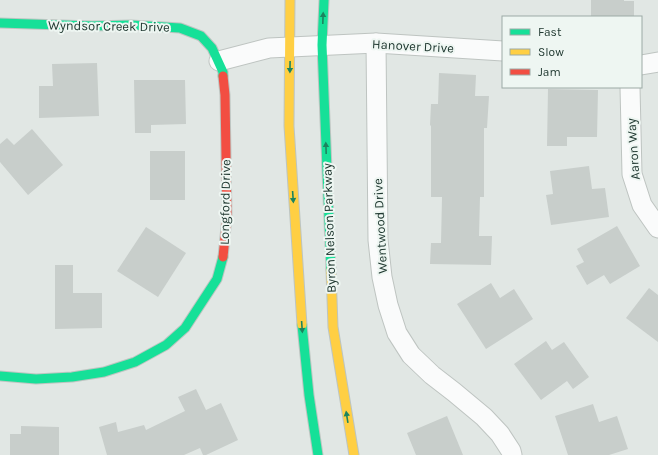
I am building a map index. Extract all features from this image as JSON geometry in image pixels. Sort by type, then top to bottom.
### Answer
[{"type":"street","points":[[290,0],[289,126],[302,332],[318,455]]},
{"type":"street","name":"Byron Nelson Parkway","points":[[324,0],[322,45],[333,327],[354,455]]},
{"type":"street","name":"Wyndsor Creek Drive","points":[[0,23],[92,26],[131,25],[180,28],[201,36],[212,48],[218,61]]},
{"type":"street","name":"Hanover Drive","points":[[322,45],[376,43],[502,51]]},
{"type":"street","name":"Wentwood Drive","points":[[376,43],[378,240],[382,277],[388,305],[397,333],[411,356],[484,417],[500,434],[511,450],[512,455]]},
{"type":"street","points":[[218,61],[269,48],[322,45]]},
{"type":"street","name":"Longford Drive","points":[[0,376],[36,379],[72,377],[104,372],[135,362],[166,345],[185,328],[217,279],[223,258],[227,217],[225,95],[223,72],[218,61]]},
{"type":"street","points":[[642,65],[658,62]]},
{"type":"street","name":"Aaron Way","points":[[630,88],[632,174],[642,205],[658,228]]},
{"type":"building","points":[[591,0],[634,1],[634,16],[591,16]]},
{"type":"building","points":[[97,63],[99,116],[39,118],[39,86],[53,86],[52,64]]},
{"type":"building","points":[[439,73],[476,75],[475,96],[489,96],[487,128],[484,128],[484,197],[480,197],[479,236],[492,236],[491,265],[430,264],[431,243],[441,243],[442,197],[431,197],[430,125],[431,104],[438,104]]},
{"type":"building","points":[[134,80],[185,80],[186,124],[151,125],[151,133],[135,133]]},
{"type":"building","points":[[548,89],[598,90],[597,137],[567,137],[567,146],[547,146]]},
{"type":"building","points":[[32,129],[63,165],[28,195],[0,162],[0,144],[7,138],[14,145]]},
{"type":"building","points":[[150,151],[185,151],[185,200],[150,200]]},
{"type":"building","points":[[589,166],[592,189],[605,188],[609,217],[551,225],[546,195],[553,194],[550,171]]},
{"type":"building","points":[[617,226],[640,266],[610,284],[604,275],[587,285],[576,266],[584,262],[577,249]]},
{"type":"building","points":[[146,227],[186,253],[158,297],[117,271]]},
{"type":"building","points":[[55,265],[73,265],[73,293],[102,293],[102,328],[55,329]]},
{"type":"building","points":[[491,283],[500,298],[514,289],[533,319],[486,349],[457,304]]},
{"type":"building","points":[[649,288],[658,295],[658,342],[626,318]]},
{"type":"building","points":[[546,341],[552,350],[564,342],[589,377],[573,389],[567,381],[541,400],[514,364]]},
{"type":"building","points":[[196,389],[206,410],[221,403],[238,440],[206,455],[203,455],[200,448],[184,455],[107,455],[99,427],[116,422],[118,432],[144,425],[146,430],[185,411],[178,397]]},
{"type":"building","points":[[593,404],[599,422],[617,416],[628,449],[609,455],[568,455],[555,416]]},
{"type":"building","points":[[447,416],[463,455],[416,455],[407,433]]},
{"type":"building","points":[[21,426],[59,427],[59,455],[10,455],[10,434],[21,434]]},
{"type":"traffic: fast","points":[[324,0],[322,45],[331,270]]},
{"type":"traffic: fast","points":[[0,23],[92,26],[131,25],[180,28],[201,36],[212,48],[223,72],[223,76]]},
{"type":"traffic: fast","points":[[0,376],[36,379],[72,377],[104,372],[135,362],[166,345],[185,328],[217,279],[223,257]]},
{"type":"traffic: fast","points":[[302,325],[309,395],[318,455]]},
{"type":"traffic: slow","points":[[290,0],[289,126],[302,325]]},
{"type":"traffic: slow","points":[[331,270],[333,327],[354,455]]},
{"type":"traffic: jam","points":[[223,76],[225,95],[227,217],[223,257]]}]
